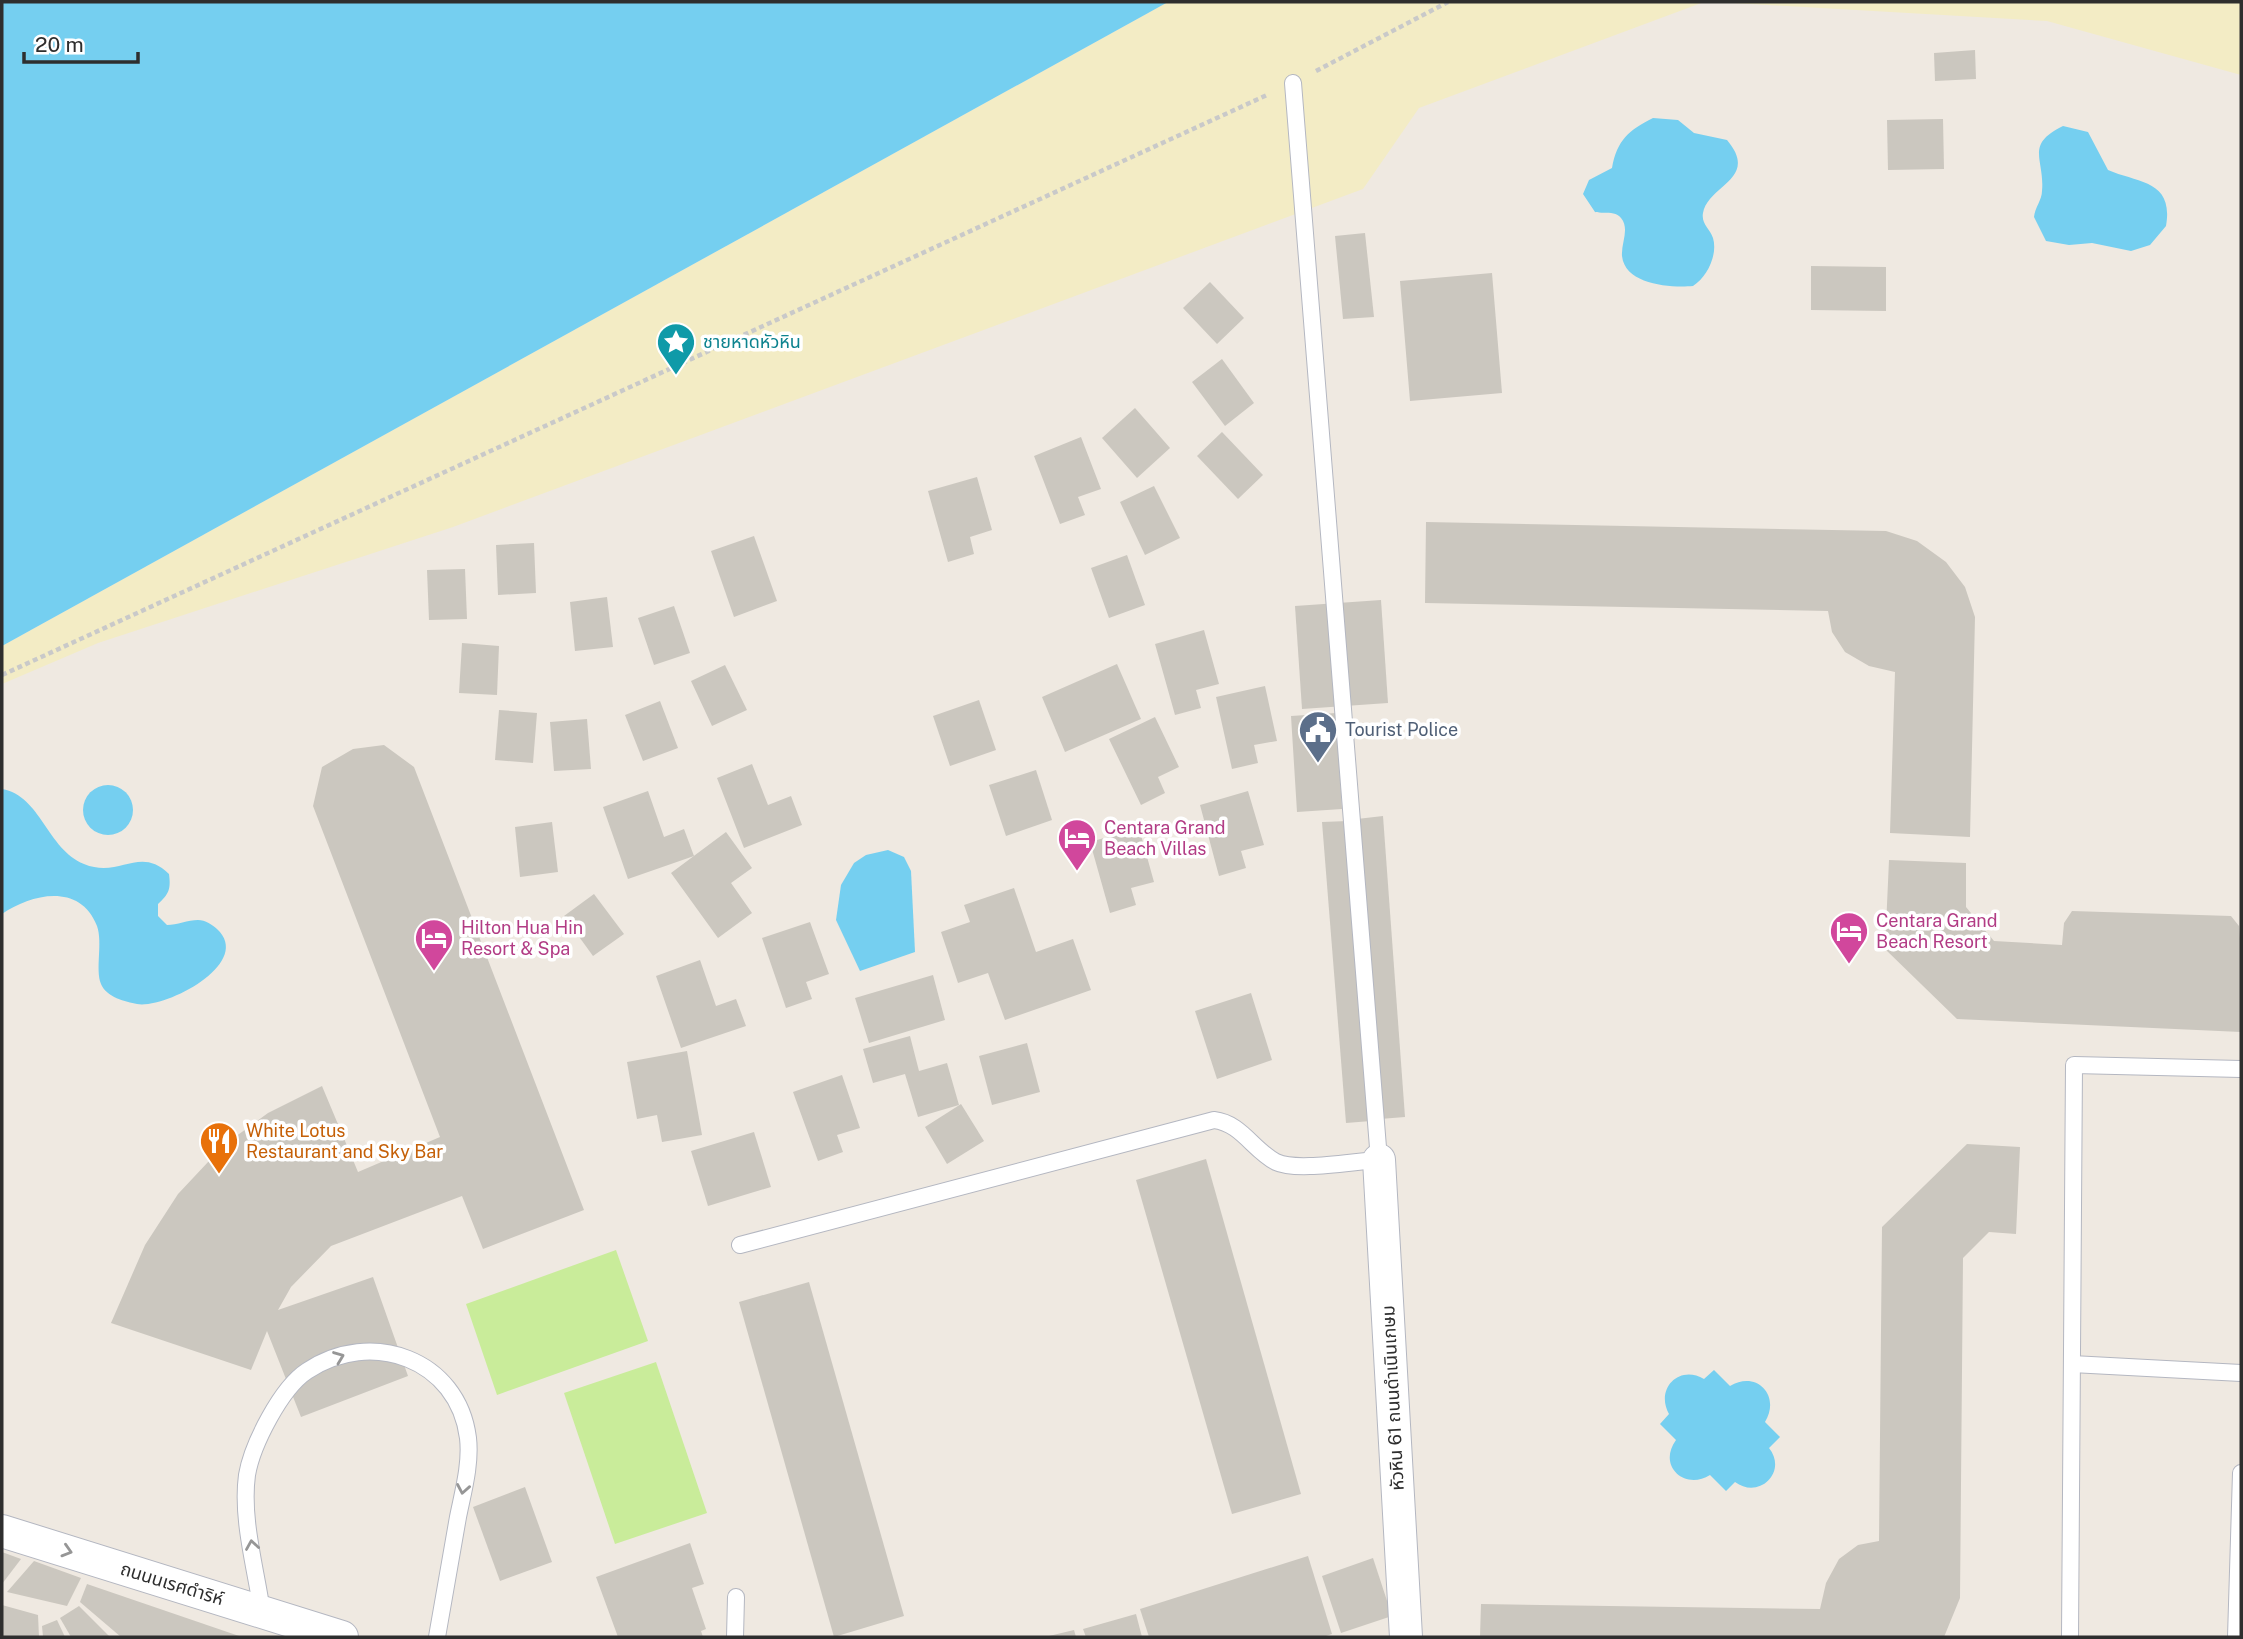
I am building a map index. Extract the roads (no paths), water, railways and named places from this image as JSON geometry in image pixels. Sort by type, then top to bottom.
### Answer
[{"type":"street","name":"หัวหิน 61 ถนนดำเนินเกษม","points":[[1379,1160],[1406,1637]]},
{"type":"street","name":"ถนนนเรศดำริห์","points":[[2,1531],[342,1637]]},
{"type":"lane","points":[[740,1245],[1214,1120],[1226,1121],[1269,1158],[1288,1166],[1379,1160],[1293,83]]},
{"type":"lane","points":[[2070,1637],[2074,1065],[2241,1069]]},
{"type":"lane","points":[[262,1612],[247,1491],[250,1463],[267,1425],[290,1387],[308,1369],[347,1353],[376,1350],[401,1355],[429,1367],[442,1378],[457,1401],[464,1419],[468,1461],[437,1637]]},
{"type":"lane","points":[[2072,1364],[2241,1373]]},
{"type":"lane","points":[[2236,1637],[2241,1472]]},
{"type":"lane","points":[[735,1637],[736,1597]]},
{"type":"water","points":[[2,2],[1168,2],[2,646]]},
{"type":"water","points":[[1653,118],[1678,120],[1694,133],[1727,140],[1736,153],[1738,164],[1735,173],[1707,203],[1703,213],[1704,223],[1713,238],[1714,251],[1707,271],[1693,286],[1650,283],[1631,273],[1622,256],[1624,222],[1612,213],[1595,212],[1583,194],[1589,180],[1612,168],[1617,150],[1625,137]]},
{"type":"water","points":[[2063,126],[2088,132],[2108,170],[2142,181],[2159,191],[2165,200],[2166,226],[2150,245],[2131,251],[2092,243],[2069,245],[2046,241],[2034,217],[2042,191],[2040,146],[2051,133]]},
{"type":"water","points":[[108,785],[126,792],[133,810],[126,828],[108,835],[90,828],[83,810],[90,792]]},
{"type":"water","points":[[2,789],[26,802],[61,847],[84,864],[108,868],[148,862],[169,874],[169,887],[167,894],[158,904],[158,916],[167,925],[198,920],[217,929],[225,942],[224,956],[216,969],[202,981],[167,999],[150,1004],[127,1002],[112,996],[101,984],[99,933],[89,912],[79,903],[54,896],[40,897],[2,914]]},
{"type":"water","points":[[888,850],[904,857],[911,871],[915,952],[860,971],[836,920],[841,885],[854,863],[866,855]]},
{"type":"water","points":[[1714,1370],[1730,1386],[1749,1381],[1764,1388],[1768,1395],[1769,1412],[1765,1422],[1780,1437],[1769,1448],[1774,1457],[1773,1474],[1768,1481],[1753,1488],[1735,1482],[1726,1491],[1710,1475],[1691,1480],[1683,1478],[1672,1467],[1671,1450],[1676,1440],[1660,1424],[1669,1414],[1665,1405],[1667,1388],[1678,1377],[1695,1375],[1704,1379]]},
{"type":"place","name":"ชายหาดหัวหิน","points":[[676,376]]},
{"type":"place","name":"Tourist Police","points":[[1318,764]]},
{"type":"place","name":"Centara Grand Beach Villas","points":[[1077,872]]},
{"type":"place","name":"Centara Grand Beach Resort","points":[[1849,965]]},
{"type":"place","name":"Hilton Hua Hin Resort & Spa","points":[[434,972]]},
{"type":"place","name":"White Lotus Restaurant and Sky Bar","points":[[219,1175]]}]
